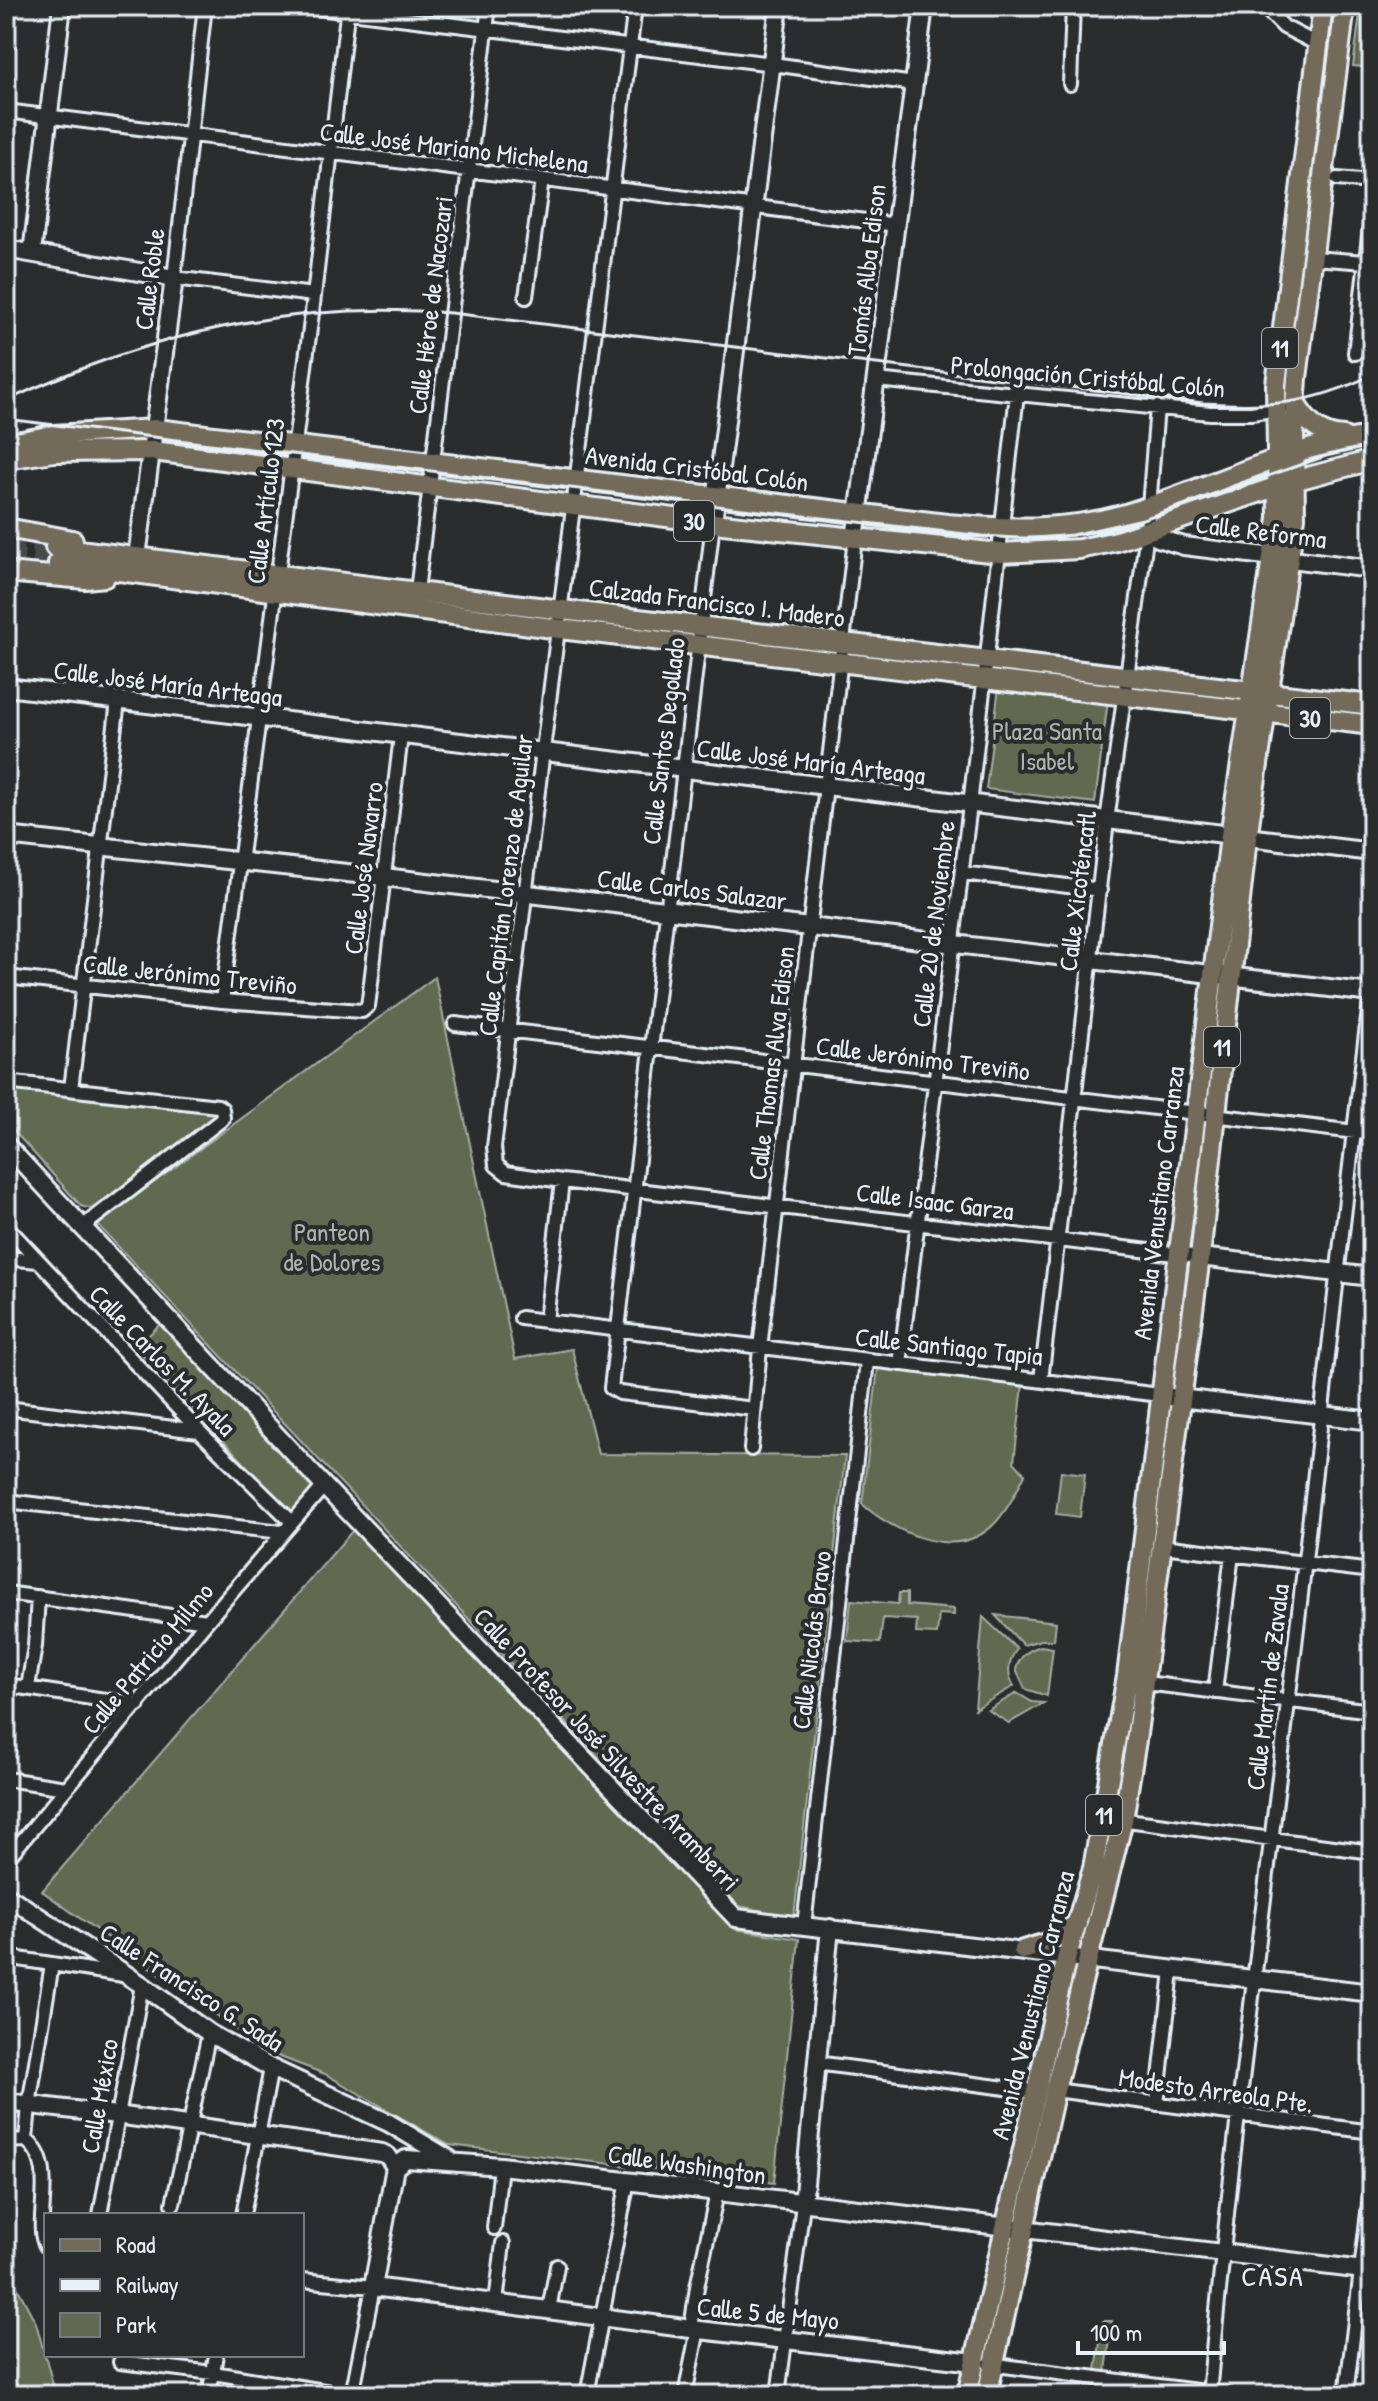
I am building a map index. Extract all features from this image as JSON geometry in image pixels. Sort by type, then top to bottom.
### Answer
[{"type":"main road","name":"Avenida Venustiano Carranza","points":[[1285,458],[1275,411],[1280,349],[1323,6]]},
{"type":"main road","name":"Avenida Venustiano Carranza","points":[[987,2395],[1036,2092],[1067,1956],[1093,1868],[1104,1817],[1137,1601],[1195,1112],[1221,975],[1238,837],[1281,557],[1295,517],[1285,484],[1285,458],[1295,403],[1345,6]]},
{"type":"main road","points":[[1295,403],[1319,431],[1336,437],[1366,436]]},
{"type":"main road","name":"Avenida Cristóbal Colón","points":[[6,444],[53,435],[156,429],[716,497],[1002,528],[1071,525],[1119,516],[1285,458],[1366,436]]},
{"type":"main road","name":"Avenida Cristóbal Colón","points":[[6,459],[54,452],[153,451],[713,523],[1000,553],[1079,549],[1147,532],[1285,484],[1372,460]]},
{"type":"main road","points":[[6,528],[68,538],[93,551]]},
{"type":"main road","name":"Calzada Francisco I. Madero","points":[[278,584],[93,551],[57,555],[123,571],[278,584],[416,601],[561,619],[699,645],[1372,725]]},
{"type":"main road","points":[[6,572],[85,579],[108,577],[123,571]]},
{"type":"main road","name":"Calzada Francisco I. Madero","points":[[561,619],[701,626],[1372,705]]},
{"type":"main road","name":"Avenida Venustiano Carranza","points":[[967,2395],[974,2362],[1055,2090],[1123,1820],[1145,1683],[1200,1257],[1215,1114],[1221,975]]},
{"type":"main road","points":[[1023,1950],[1046,1943],[1077,1924]]},
{"type":"street","points":[[32,253],[62,6]]},
{"type":"street","name":"Calle Roble","points":[[137,557],[156,429],[205,6]]},
{"type":"street","points":[[301,6],[348,9],[914,84]]},
{"type":"street","name":"Calle Héroe de Nacozari","points":[[416,601],[489,6]]},
{"type":"street","points":[[561,619],[635,6]]},
{"type":"street","name":"Calle Santos Degollado","points":[[754,1409],[620,1393],[611,1388],[716,497],[779,6]]},
{"type":"street","name":"Tomás Alba Edison","points":[[855,539],[924,6]]},
{"type":"street","points":[[1070,84],[1073,6]]},
{"type":"street","points":[[1263,6],[1284,27],[1317,44]]},
{"type":"street","name":"Calle Artículo 123","points":[[222,1001],[278,584],[348,9]]},
{"type":"street","name":"Calle José Mariano Michelena","points":[[6,111],[190,137],[469,169],[897,225]]},
{"type":"street","points":[[1337,179],[1372,182]]},
{"type":"street","points":[[526,297],[542,180]]},
{"type":"street","points":[[1355,353],[1372,211]]},
{"type":"street","points":[[6,249],[174,278],[314,295]]},
{"type":"street","points":[[1313,258],[1366,262]]},
{"type":"street","name":"Prolongación Cristóbal Colón","points":[[876,380],[1210,413],[1275,411],[1295,403]]},
{"type":"street","name":"Calle 20 de Noviembre","points":[[900,1364],[962,873],[1017,394]]},
{"type":"street","name":"Calle Xicoténcatl","points":[[1041,1380],[1107,821],[1147,532],[1157,407]]},
{"type":"street","name":"Calle Reforma","points":[[1147,532],[1184,546],[1372,569]]},
{"type":"street","name":"Calle Thomas Alva Edison","points":[[751,1449],[760,1348],[855,539]]},
{"type":"street","name":"Calle Capitán Lorenzo de Aguilar","points":[[496,1165],[494,1147],[561,619]]},
{"type":"street","name":"Calle José María Arteaga","points":[[6,687],[1372,852]]},
{"type":"street","points":[[71,1089],[118,701]]},
{"type":"street","name":"Calle José Navarro","points":[[368,1006],[401,736]]},
{"type":"street","name":"Calle Carlos Salazar","points":[[6,836],[1372,991]]},
{"type":"street","points":[[962,873],[1100,890]]},
{"type":"street","name":"Calle Jerónimo Treviño","points":[[6,977],[356,1012],[368,1006]]},
{"type":"street","name":"Calle Martín de Zavala","points":[[1209,2394],[1221,2252],[1252,1980],[1372,991]]},
{"type":"street","name":"Calle Jerónimo Treviño","points":[[455,1024],[1372,1134]]},
{"type":"street","points":[[6,1082],[218,1106],[224,1113],[220,1121],[81,1228]]},
{"type":"street","name":"Calle Profesor José Silvestre Aramberri","points":[[6,1145],[324,1486],[729,1912],[744,1920],[1023,1950],[1172,1971],[1372,1993]]},
{"type":"street","name":"Calle Isaac Garza","points":[[496,1165],[506,1173],[562,1181],[1372,1277]]},
{"type":"street","points":[[546,1321],[562,1181]]},
{"type":"street","name":"Calle Carlos M. Ayala","points":[[6,1226],[199,1431],[292,1522]]},
{"type":"street","points":[[6,1258],[38,1261]]},
{"type":"street","name":"Calle Santiago Tapia","points":[[521,1318],[1372,1421]]},
{"type":"street","name":"Calle Nicolás Bravo","points":[[804,1926],[867,1361]]},
{"type":"street","points":[[6,1408],[199,1431]]},
{"type":"street","name":"Calle Patricio Milmo","points":[[6,1860],[324,1486]]},
{"type":"street","points":[[6,1501],[282,1532]]},
{"type":"street","points":[[1162,1546],[1372,1571]]},
{"type":"street","points":[[1215,1692],[1232,1554]]},
{"type":"street","points":[[6,1593],[207,1621]]},
{"type":"street","points":[[28,1687],[35,1646],[38,1597]]},
{"type":"street","points":[[1145,1683],[1372,1711]]},
{"type":"street","points":[[6,1685],[138,1705]]},
{"type":"street","points":[[6,1779],[66,1788]]},
{"type":"street","points":[[1104,1817],[1372,1852]]},
{"type":"street","name":"Calle Francisco G. Sada","points":[[6,1895],[209,2033],[271,2068],[401,2130],[434,2152],[458,2163]]},
{"type":"street","points":[[778,2395],[803,2204],[830,1928]]},
{"type":"street","points":[[6,1957],[126,1975]]},
{"type":"street","points":[[26,2140],[52,1964]]},
{"type":"street","points":[[1157,2104],[1172,1971]]},
{"type":"street","name":"Calle México","points":[[100,2213],[142,1985]]},
{"type":"street","points":[[173,2204],[209,2033]]},
{"type":"street","points":[[816,2063],[1036,2092]]},
{"type":"street","points":[[243,2213],[271,2068]]},
{"type":"street","name":"Modesto Arreola Pte.","points":[[1055,2090],[1372,2132]]},
{"type":"street","points":[[6,2102],[382,2153],[395,2167],[350,2395],[120,2362]]},
{"type":"street","points":[[382,2153],[395,2147],[401,2130]]},
{"type":"street","points":[[6,2141],[26,2140],[37,2151],[42,2165],[45,2213]]},
{"type":"street","name":"Calle Washington","points":[[395,2167],[406,2159],[501,2166],[1366,2271]]},
{"type":"street","points":[[494,2228],[501,2166]]},
{"type":"street","points":[[1346,2395],[1366,2271],[1372,2179]]},
{"type":"street","points":[[587,2395],[628,2180]]},
{"type":"street","points":[[685,2395],[695,2329],[697,2287],[717,2193]]},
{"type":"street","points":[[496,2303],[503,2243]]},
{"type":"street","points":[[549,2310],[557,2266]]},
{"type":"street","name":"Calle 5 de Mayo","points":[[304,2280],[994,2364],[1152,2391],[1228,2395]]},
{"type":"street","points":[[209,2395],[216,2357]]},
{"type":"green space","points":[[1361,6],[1372,6],[1372,68],[1353,66]]},
{"type":"green space","name":"Plaza Santa Isabel","points":[[999,686],[1108,700],[1095,803],[986,789]]},
{"type":"green space","name":"Panteon de Dolores","points":[[435,977],[515,1359],[572,1349],[598,1454],[845,1456],[794,1917],[739,1906],[97,1224]]},
{"type":"green space","points":[[6,1082],[218,1106],[220,1117],[91,1209],[81,1206],[6,1122]]},
{"type":"green space","points":[[162,1322],[312,1481],[311,1490],[291,1513],[136,1348]]},
{"type":"green space","points":[[878,1368],[1023,1386],[1014,1462],[1025,1474],[1005,1511],[981,1534],[964,1541],[928,1540],[892,1525],[862,1504]]},
{"type":"green space","points":[[1061,1471],[1085,1474],[1080,1517],[1056,1514]]},
{"type":"green space","points":[[353,1530],[735,1929],[799,1939],[774,2183],[449,2145],[325,2074],[267,2052],[42,1891]]},
{"type":"green space","points":[[899,1593],[907,1593],[907,1605],[954,1609],[954,1615],[939,1614],[937,1634],[916,1633],[917,1620],[883,1618],[880,1643],[847,1641],[851,1600],[898,1604]]},
{"type":"green space","points":[[995,1615],[1056,1622],[1054,1640],[1023,1645]]},
{"type":"green space","points":[[983,1617],[1017,1649],[1009,1667],[1014,1686],[975,1709]]},
{"type":"green space","points":[[1041,1646],[1053,1648],[1047,1696],[1025,1689],[1016,1670],[1025,1654]]},
{"type":"green space","points":[[1017,1693],[1032,1702],[1044,1703],[1009,1723],[988,1710]]},
{"type":"green space","points":[[6,2266],[36,2323],[56,2395],[6,2395]]},
{"type":"green space","points":[[1103,2321],[1112,2321],[1106,2372],[1096,2370]]},
{"type":"tunnel","points":[[6,541],[55,547]]},
{"type":"tunnel","points":[[6,557],[58,563]]},
{"type":"railway","points":[[6,401],[113,357],[222,327],[278,317],[392,310],[451,313],[1203,403],[1249,405],[1289,402],[1329,393],[1372,375]]},
{"type":"railway","points":[[6,419],[734,508],[1032,539],[1072,535],[1143,519],[1326,456],[1372,446]]},
{"type":"district","name":"CASA","points":[[1273,2276]]}]
